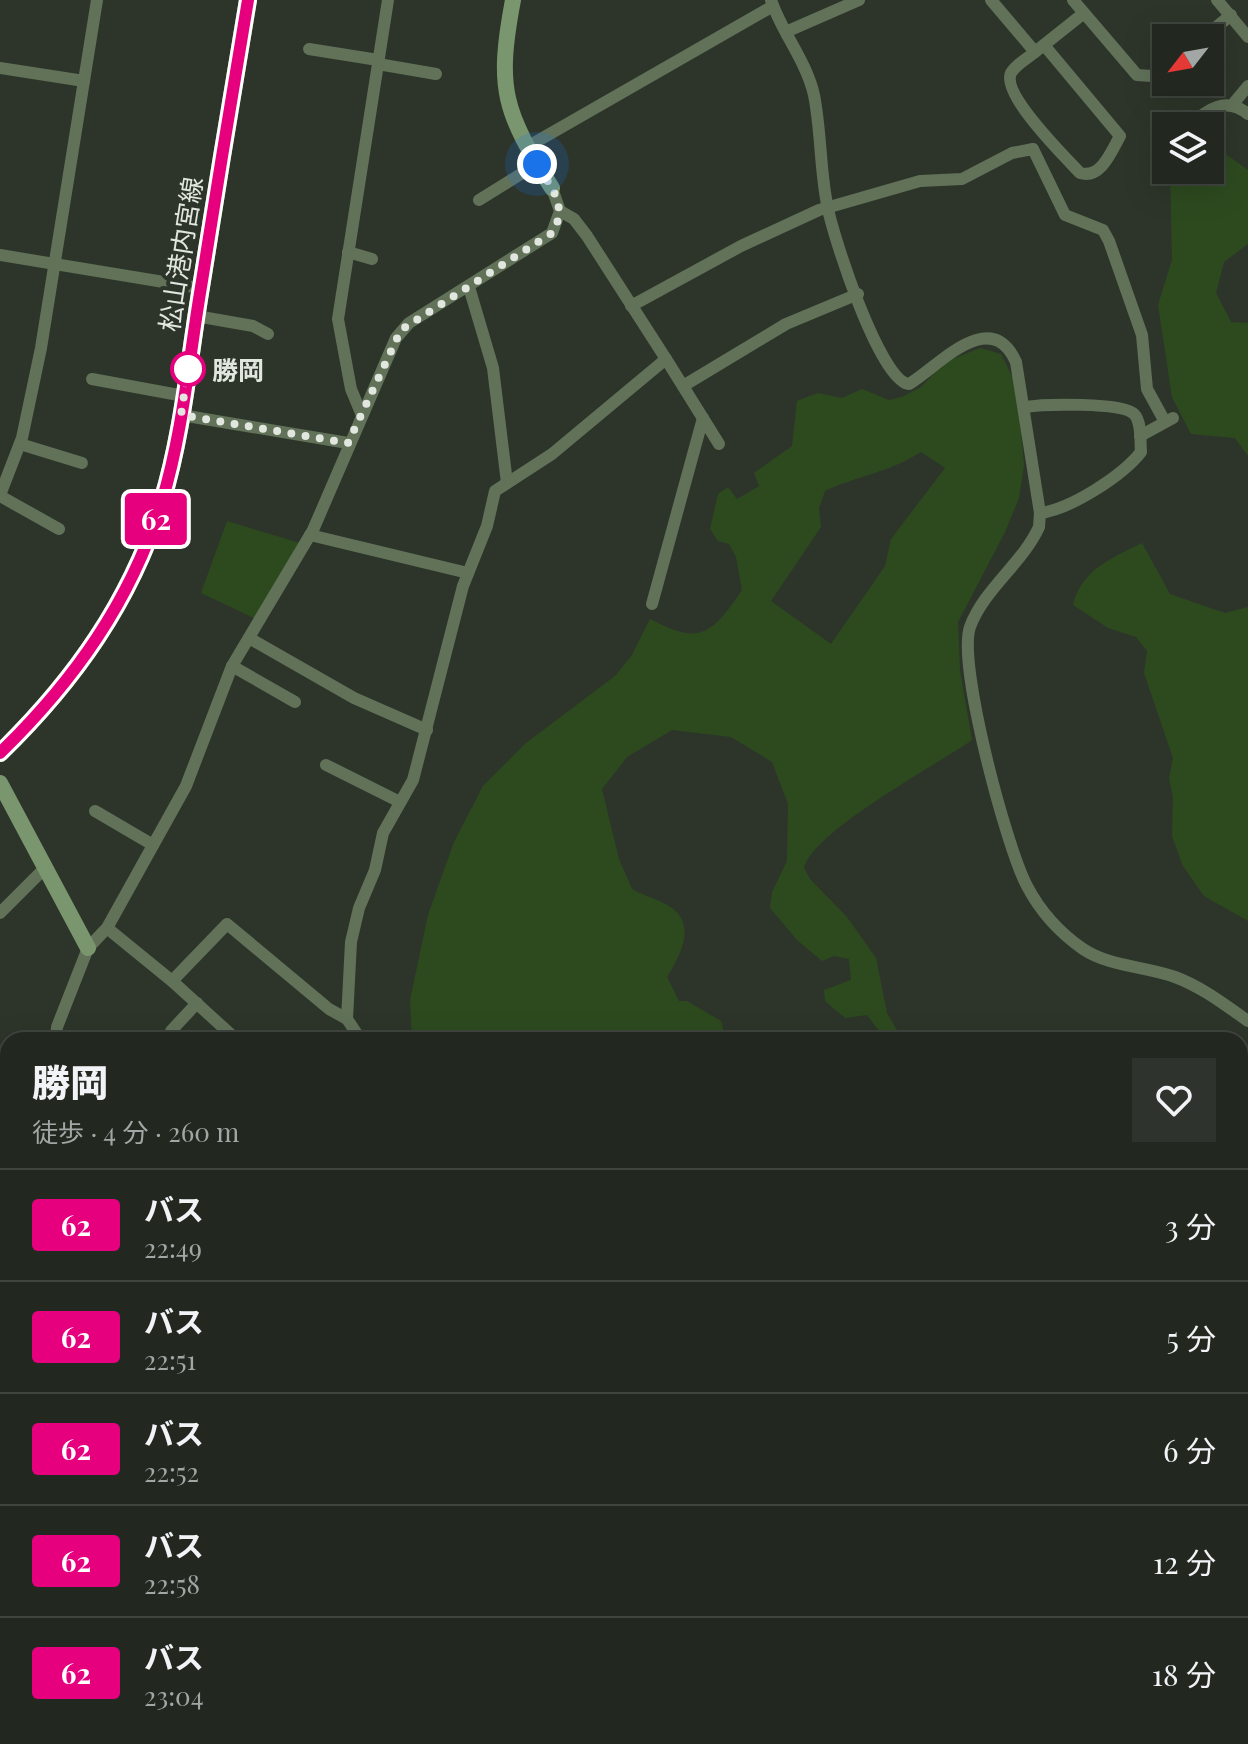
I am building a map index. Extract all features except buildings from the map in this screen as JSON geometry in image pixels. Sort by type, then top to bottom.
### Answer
[{"type":"main road","name":"松山港内宮線","points":[[0,753],[72,675],[119,604],[163,499],[181,415],[248,0]]},
{"type":"street","points":[[59,529],[0,496],[20,444],[54,264],[97,0]]},
{"type":"street","points":[[361,413],[351,389],[338,319],[388,0]]},
{"type":"street","points":[[57,1032],[88,948],[107,928],[186,786],[232,666],[310,535],[361,413],[401,330],[543,240],[558,223],[560,211],[552,188],[512,118],[503,79],[513,0]]},
{"type":"street","points":[[788,31],[859,0]]},
{"type":"street","points":[[991,0],[1040,48],[1120,136],[1103,165],[1093,173],[1080,173],[1015,97],[1010,77],[1012,71],[1040,48],[1084,13]]},
{"type":"street","points":[[1073,0],[1137,75],[1152,76]]},
{"type":"street","points":[[1217,0],[1248,37]]},
{"type":"street","points":[[527,147],[772,3],[804,64],[814,97],[828,209],[837,247],[882,357],[903,383],[917,379],[954,349],[980,339],[994,339],[1012,353],[1025,407],[1040,513],[1035,536],[986,600],[971,625],[966,642],[981,737],[1025,883],[1064,936],[1085,950],[1100,959],[1177,978],[1248,1021]]},
{"type":"street","points":[[1220,24],[1231,15]]},
{"type":"street","points":[[309,49],[436,74]]},
{"type":"street","points":[[0,68],[84,81]]},
{"type":"street","points":[[1205,112],[1209,108],[1233,104],[1248,86]]},
{"type":"street","points":[[1233,104],[1248,114]]},
{"type":"street","points":[[631,306],[741,246],[828,209],[920,181],[962,179],[1012,153],[1033,149],[1065,215],[1103,230],[1109,241],[1142,335],[1147,389],[1168,419],[1140,436]]},
{"type":"street","points":[[479,200],[537,164]]},
{"type":"street","points":[[560,211],[574,219],[587,236],[719,444]]},
{"type":"street","points":[[348,252],[372,259]]},
{"type":"street","points":[[0,255],[200,288]]},
{"type":"street","points":[[469,287],[493,368],[507,483]]},
{"type":"street","points":[[683,386],[786,324],[858,294]]},
{"type":"street","points":[[196,316],[253,326],[268,334]]},
{"type":"street","points":[[347,1019],[351,942],[359,908],[375,870],[383,833],[413,780],[468,573],[487,526],[495,491],[552,454],[666,359]]},
{"type":"street","points":[[92,379],[184,396]]},
{"type":"street","points":[[1025,407],[1062,403],[1124,410],[1134,414],[1140,436],[1141,452],[1126,469],[1056,511],[1040,513]]},
{"type":"street","points":[[181,415],[348,443]]},
{"type":"street","points":[[652,604],[703,418]]},
{"type":"street","points":[[20,444],[82,463]]},
{"type":"street","points":[[310,535],[468,573]]},
{"type":"street","points":[[249,638],[354,698],[427,730]]},
{"type":"street","points":[[232,666],[295,702]]},
{"type":"street","points":[[326,765],[400,802]]},
{"type":"street","points":[[0,783],[88,948]]},
{"type":"street","points":[[95,811],[153,845]]},
{"type":"street","points":[[0,913],[45,868]]},
{"type":"street","points":[[172,981],[227,924],[329,1009],[347,1019],[356,1032]]},
{"type":"street","points":[[107,928],[228,1032]]},
{"type":"street","points":[[171,1032],[197,1003]]},
{"type":"green space","points":[[1224,153],[1248,170],[1248,244],[1224,262],[1216,293],[1231,322],[1248,323],[1248,456],[1235,438],[1191,434],[1172,397],[1158,305],[1172,260],[1170,184],[1224,184]]},
{"type":"green space","points":[[980,348],[1001,354],[1017,386],[1024,465],[1019,498],[1005,532],[958,622],[960,671],[972,740],[851,818],[812,853],[804,868],[810,879],[847,917],[876,958],[887,1013],[898,1032],[880,1032],[867,1015],[845,1018],[825,1001],[824,990],[851,980],[849,959],[834,956],[822,961],[797,940],[770,908],[772,892],[787,861],[788,804],[772,762],[731,737],[672,730],[627,757],[602,789],[619,859],[632,889],[672,908],[683,924],[683,942],[667,977],[679,1001],[687,1001],[721,1021],[724,1032],[412,1032],[410,1000],[428,915],[454,842],[483,786],[526,743],[615,676],[632,655],[650,619],[681,632],[692,633],[703,632],[721,618],[742,590],[736,557],[729,544],[718,541],[710,529],[718,494],[728,487],[737,499],[759,486],[754,473],[792,446],[797,401],[818,393],[842,398],[862,389],[889,400],[921,387],[945,362]],"holes":[[[921,452],[945,468],[891,539],[885,566],[831,644],[771,601],[821,527],[819,508],[825,491]]]},
{"type":"green space","points":[[227,521],[300,543],[256,619],[201,593]]},
{"type":"green space","points":[[1142,543],[1170,594],[1225,613],[1248,607],[1248,921],[1204,896],[1183,866],[1172,836],[1173,797],[1169,778],[1173,758],[1144,673],[1147,651],[1136,637],[1108,628],[1073,605],[1090,574]]},
{"type":"bus line","name":"62","points":[[0,753],[47,705],[94,646],[129,584],[163,499],[181,415],[248,0]]},
{"type":"place","name":"勝岡","points":[[188,369]]},
{"type":"route","points":[[188,369],[181,415],[348,443],[401,330],[552,233],[558,223],[559,200],[537,164]]}]
